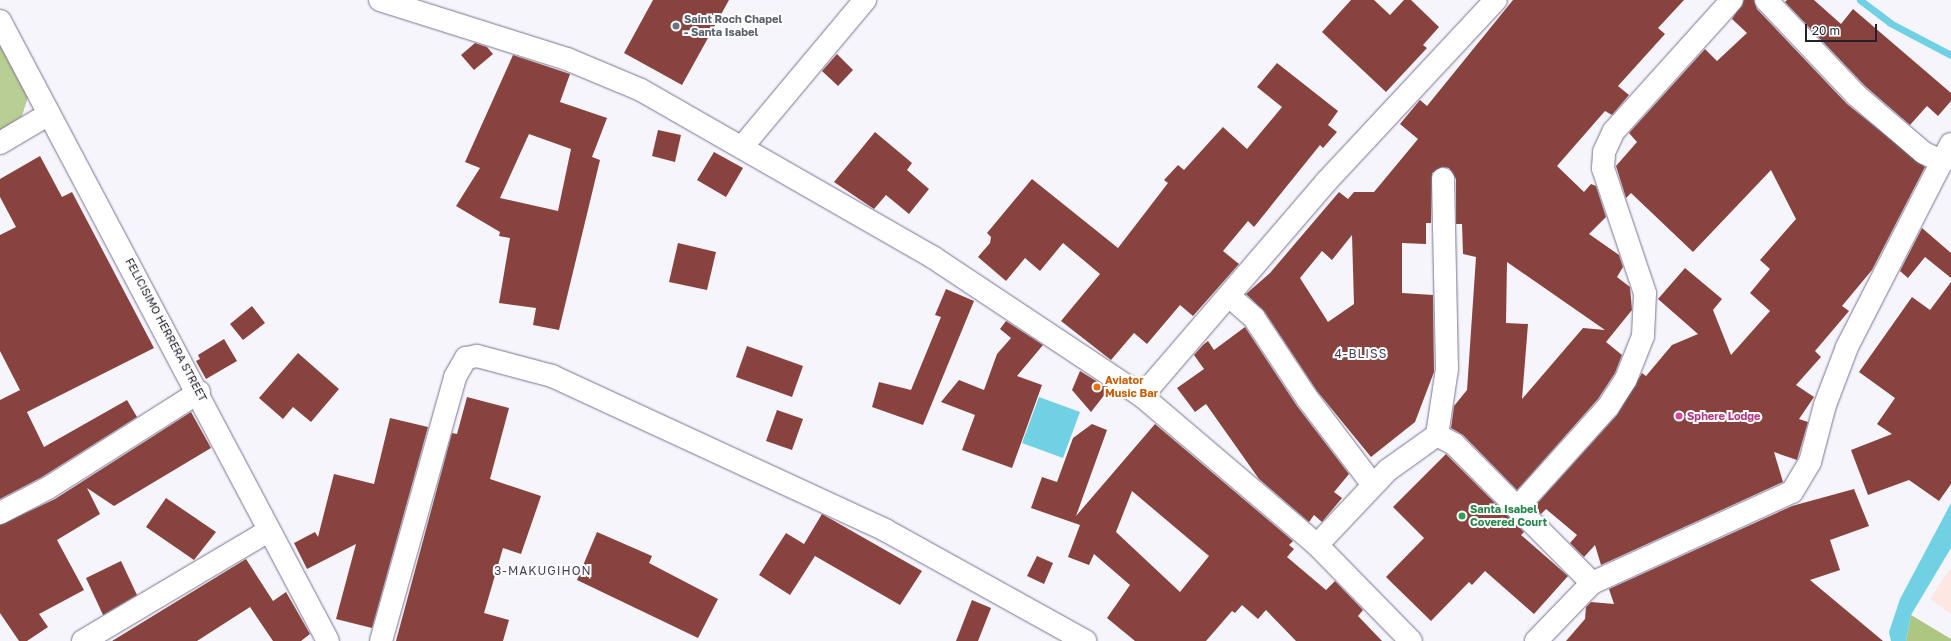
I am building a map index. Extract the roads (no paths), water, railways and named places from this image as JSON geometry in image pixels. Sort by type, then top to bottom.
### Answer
[{"type":"street","points":[[380,0],[574,61],[641,90],[934,258],[1142,396],[1317,545],[1411,641]]},
{"type":"street","points":[[742,147],[865,0]]},
{"type":"street","points":[[1142,396],[1326,182],[1496,0]]},
{"type":"street","points":[[1517,508],[1608,407],[1626,378],[1643,336],[1645,293],[1603,168],[1604,152],[1614,131],[1732,0]]},
{"type":"street","points":[[1536,641],[1592,583],[1792,492],[1810,462],[1825,405],[1847,347],[1947,153],[1924,153],[1856,95],[1766,0]]},
{"type":"street","name":"FELICISIMO HERRERA STREET","points":[[0,21],[199,392],[268,531],[328,641]]},
{"type":"street","points":[[0,143],[50,114]]},
{"type":"street","points":[[1437,436],[1447,369],[1443,179]]},
{"type":"street","points":[[1229,296],[1254,318],[1307,398],[1373,485]]},
{"type":"street","points":[[381,641],[455,377],[466,358],[477,356],[552,376],[878,527],[1084,641]]},
{"type":"street","points":[[0,513],[48,488],[199,392]]},
{"type":"street","points":[[1317,545],[1373,485],[1426,440],[1437,436],[1454,444],[1592,583]]},
{"type":"street","points":[[83,641],[268,531]]},
{"type":"water","points":[[1039,397],[1080,412],[1063,458],[1022,443]]},
{"type":"water","points":[[1951,503],[1951,548],[1911,615],[1906,641],[1891,641],[1889,632],[1900,599]]},
{"type":"waterway","points":[[1860,0],[1890,23],[1951,55]]},
{"type":"place","name":"Saint Roch Chapel - Santa Isabel","points":[[676,26]]},
{"type":"place","name":"Aviator Music Bar","points":[[1097,387]]},
{"type":"place","name":"Sphere Lodge","points":[[1679,416]]},
{"type":"place","name":"Santa Isabel Covered Court","points":[[1462,516]]},
{"type":"district","name":"4-BLISS","points":[[1361,354]]},
{"type":"district","name":"3-MAKUGIHON","points":[[543,571]]}]
